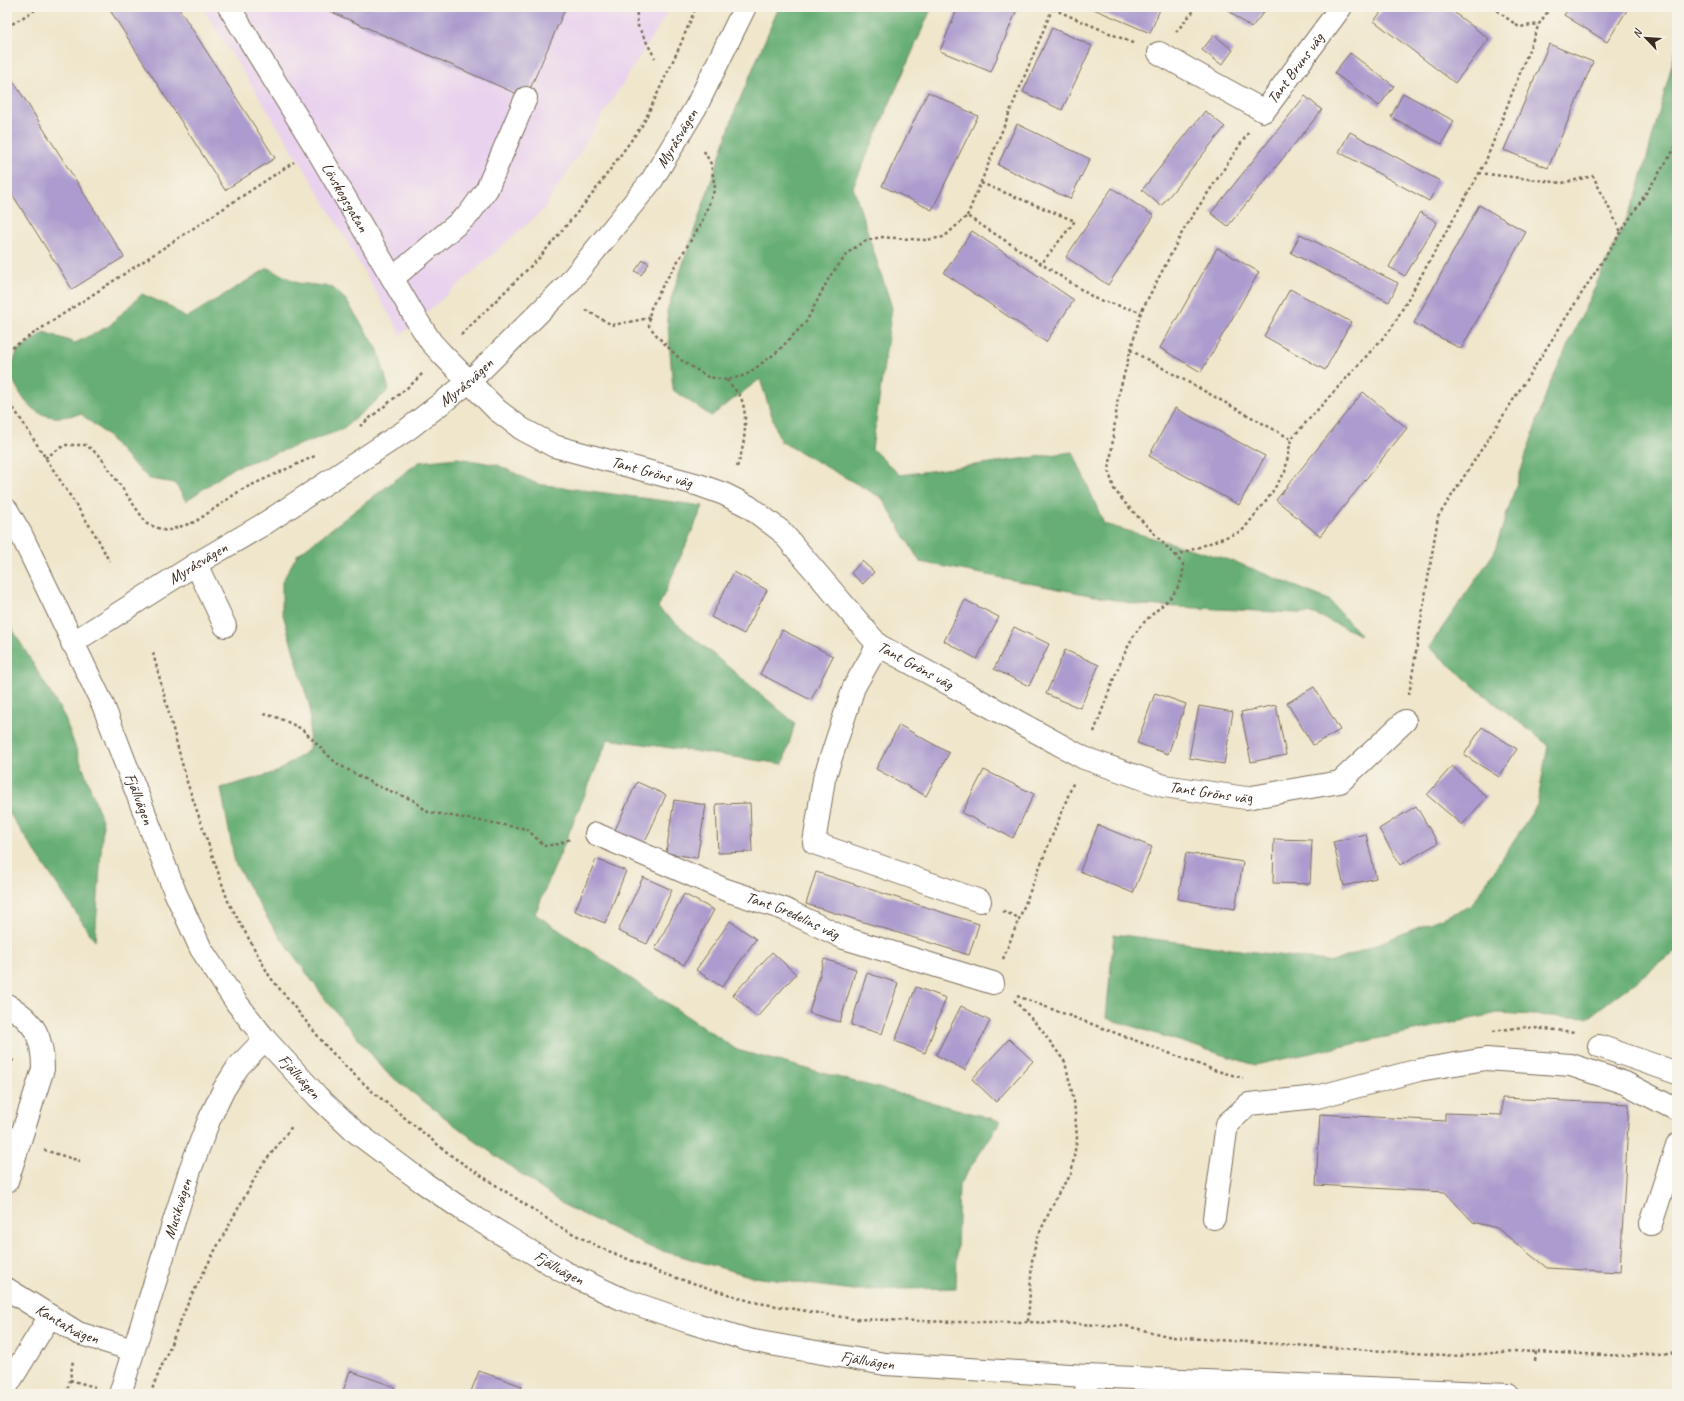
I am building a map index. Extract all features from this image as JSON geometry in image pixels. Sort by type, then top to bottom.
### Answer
[{"type":"street","name":"Lövskogsgatan","points":[[229,7],[316,148],[431,342],[470,381]]},
{"type":"street","name":"Myråsvägen","points":[[72,643],[196,564],[264,524],[408,429],[470,381],[568,284],[652,180],[696,107],[745,7]]},
{"type":"street","name":"Tant Bruns väg","points":[[1264,111],[1341,7]]},
{"type":"street","points":[[1159,54],[1264,111]]},
{"type":"street","points":[[393,278],[469,214],[487,189],[526,98]]},
{"type":"street","name":"Tant Gröns väg","points":[[470,381],[497,410],[522,429],[554,446],[699,485],[724,494],[748,506],[781,531],[878,645],[1084,758],[1164,786],[1246,798],[1340,782],[1405,721]]},
{"type":"street","name":"Fjällvägen","points":[[7,510],[21,534],[103,705],[175,892],[201,949],[236,1002],[265,1039],[318,1097],[353,1130],[420,1181],[469,1214],[564,1272],[622,1299],[748,1340],[885,1364],[1086,1385],[1508,1394]]},
{"type":"street","points":[[196,564],[225,626]]},
{"type":"street","points":[[878,645],[854,687],[826,772],[814,843],[980,901]]},
{"type":"street","name":"Tant Gredelins väg","points":[[596,834],[726,890],[784,909],[844,938],[1000,988]]},
{"type":"street","points":[[7,1004],[28,1020],[37,1033],[43,1051],[43,1069],[7,1180]]},
{"type":"street","name":"Musikvägen","points":[[120,1394],[190,1170],[209,1120],[224,1089],[238,1067],[265,1039]]},
{"type":"street","points":[[1599,1046],[1677,1073]]},
{"type":"street","points":[[1214,1218],[1227,1124],[1249,1104],[1317,1097],[1419,1070],[1486,1059],[1571,1065],[1625,1083],[1677,1110]]},
{"type":"street","points":[[1651,1224],[1677,1145]]},
{"type":"street","name":"Kantatvägen","points":[[7,1289],[78,1333],[133,1350]]},
{"type":"street","points":[[7,1386],[50,1316]]},
{"type":"path","points":[[7,27],[40,7]]},
{"type":"path","points":[[636,7],[638,26],[655,58]]},
{"type":"path","points":[[704,151],[711,164],[715,188],[701,224],[663,285],[650,310],[650,326],[681,360],[708,376],[727,380],[746,375],[777,352],[806,322],[830,276],[849,252],[863,242],[880,237],[925,240],[944,237],[967,216],[1053,8],[1159,54],[1197,7]]},
{"type":"path","points":[[1492,7],[1519,27],[1539,24]]},
{"type":"path","points":[[1175,556],[1242,531],[1267,500],[1285,472],[1291,439],[1391,329],[1485,163],[1539,24],[1551,7]]},
{"type":"path","points":[[1000,988],[1084,758],[1124,657],[1136,633],[1171,597],[1180,584],[1184,574],[1183,564],[1124,502],[1114,489],[1109,472],[1118,396],[1141,312],[1185,227],[1264,111]]},
{"type":"path","points":[[1405,721],[1438,517],[1677,145]]},
{"type":"path","points":[[7,351],[316,148]]},
{"type":"path","points":[[1480,173],[1562,183],[1593,176],[1621,232]]},
{"type":"path","points":[[981,182],[1075,221],[1041,264]]},
{"type":"path","points":[[967,216],[1096,300],[1141,312]]},
{"type":"path","points":[[586,310],[612,324],[650,318]]},
{"type":"path","points":[[1130,350],[1291,439]]},
{"type":"path","points":[[724,494],[737,466],[744,436],[745,417],[741,398],[727,380]]},
{"type":"path","points":[[7,398],[98,539],[109,561]]},
{"type":"path","points":[[153,653],[187,782],[228,901],[270,977],[326,1046],[372,1092],[453,1157],[558,1226],[599,1247],[661,1273],[753,1302],[854,1319],[956,1322],[1028,1322],[1126,1326],[1172,1337],[1460,1356],[1513,1351],[1630,1356],[1677,1351]]},
{"type":"path","points":[[264,714],[279,718],[302,729],[336,763],[375,785],[413,800],[428,812],[527,829],[544,846],[558,844],[572,838],[584,829],[596,834]]},
{"type":"path","points":[[1000,988],[1040,1028],[1065,1062],[1074,1101],[1077,1138],[1071,1175],[1062,1188],[1037,1238],[1032,1262],[1028,1322]]},
{"type":"path","points":[[1000,988],[1153,1047]]},
{"type":"path","points":[[150,1394],[188,1303],[228,1226],[261,1167],[293,1125]]},
{"type":"path","points":[[66,1394],[74,1362],[71,1350],[78,1333]]},
{"type":"path","points":[[1535,1361],[1536,1352]]},
{"type":"shaded area","points":[[202,7],[670,7],[543,210],[401,335],[309,176]]},
{"type":"green space","points":[[779,7],[932,7],[853,187],[892,308],[872,449],[900,475],[1073,452],[1104,524],[1233,561],[1329,600],[1360,635],[1315,614],[1141,605],[920,562],[882,498],[780,441],[760,379],[711,416],[673,390],[667,311],[735,111]]},
{"type":"green space","points":[[1677,46],[1677,950],[1587,1018],[1498,1013],[1255,1065],[1106,1018],[1114,934],[1333,962],[1471,906],[1537,805],[1548,745],[1477,689],[1429,647],[1494,553],[1548,388],[1636,198]]},
{"type":"green space","points":[[268,268],[298,283],[332,287],[346,300],[378,350],[389,390],[341,430],[233,468],[186,501],[175,483],[150,479],[128,459],[107,435],[81,414],[54,417],[37,412],[21,395],[9,372],[18,350],[44,332],[75,343],[109,326],[142,294],[169,306],[186,318]]},
{"type":"green space","points":[[457,458],[498,465],[537,484],[703,506],[658,608],[795,723],[783,764],[608,739],[535,914],[737,1050],[1001,1121],[959,1185],[956,1288],[853,1290],[753,1277],[652,1248],[564,1205],[478,1143],[387,1073],[326,1000],[269,921],[235,863],[221,788],[277,772],[309,750],[310,708],[282,611],[282,582],[297,555],[419,462]]},
{"type":"green space","points":[[7,620],[64,716],[103,823],[95,941],[7,810]]},
{"type":"building","points":[[108,7],[178,7],[275,158],[225,190]]},
{"type":"building","points":[[320,7],[566,7],[526,98]]},
{"type":"building","points":[[958,7],[1018,7],[991,72],[940,51]]},
{"type":"building","points":[[1089,7],[1161,7],[1150,33]]},
{"type":"building","points":[[1224,7],[1268,7],[1251,28]]},
{"type":"building","points":[[1385,7],[1447,7],[1489,39],[1455,83],[1374,21]]},
{"type":"building","points":[[1570,7],[1629,7],[1607,42],[1564,15]]},
{"type":"building","points":[[1052,28],[1092,46],[1062,110],[1023,92]]},
{"type":"building","points":[[1214,35],[1233,50],[1222,65],[1202,50]]},
{"type":"building","points":[[1549,44],[1593,62],[1548,168],[1504,150]]},
{"type":"building","points":[[1350,53],[1394,86],[1379,106],[1334,73]]},
{"type":"building","points":[[7,71],[124,257],[72,289],[7,186]]},
{"type":"building","points":[[928,92],[978,116],[932,210],[882,186]]},
{"type":"building","points":[[1403,93],[1454,121],[1442,144],[1391,117]]},
{"type":"building","points":[[1305,96],[1322,110],[1228,226],[1211,213]]},
{"type":"building","points":[[1205,111],[1225,127],[1161,206],[1142,190]]},
{"type":"building","points":[[1017,124],[1090,159],[1070,199],[998,165]]},
{"type":"building","points":[[1350,132],[1440,181],[1429,201],[1339,152]]},
{"type":"building","points":[[1112,188],[1154,216],[1108,285],[1066,257]]},
{"type":"building","points":[[1479,205],[1526,232],[1461,349],[1414,323]]},
{"type":"building","points":[[1420,212],[1437,222],[1405,276],[1389,267]]},
{"type":"building","points":[[972,231],[1074,300],[1046,342],[944,273]]},
{"type":"building","points":[[1300,234],[1398,283],[1389,302],[1291,253]]},
{"type":"building","points":[[1217,248],[1259,272],[1201,372],[1160,348]]},
{"type":"building","points":[[643,260],[649,263],[641,275],[635,271]]},
{"type":"building","points":[[1290,289],[1351,322],[1325,370],[1264,336]]},
{"type":"building","points":[[1363,392],[1407,428],[1320,536],[1276,500]]},
{"type":"building","points":[[1175,408],[1265,456],[1239,505],[1149,456]]},
{"type":"building","points":[[862,561],[874,572],[863,584],[851,573]]},
{"type":"building","points":[[734,572],[767,590],[744,634],[711,617]]},
{"type":"building","points":[[965,600],[999,617],[977,659],[944,641]]},
{"type":"building","points":[[1014,627],[1049,644],[1029,686],[994,669]]},
{"type":"building","points":[[782,630],[833,656],[811,700],[760,674]]},
{"type":"building","points":[[1065,650],[1099,665],[1080,708],[1046,694]]},
{"type":"building","points":[[1314,687],[1340,730],[1313,745],[1287,703]]},
{"type":"building","points":[[1155,693],[1186,704],[1168,754],[1137,743]]},
{"type":"building","points":[[1276,705],[1286,755],[1251,762],[1241,712]]},
{"type":"building","points":[[1199,706],[1233,712],[1224,764],[1189,758]]},
{"type":"building","points":[[899,725],[949,753],[926,796],[876,769]]},
{"type":"building","points":[[1482,727],[1517,749],[1499,777],[1464,755]]},
{"type":"building","points":[[1452,766],[1487,797],[1462,825],[1427,795]]},
{"type":"building","points":[[984,770],[1034,794],[1013,838],[962,813]]},
{"type":"building","points":[[637,782],[666,795],[643,846],[614,832]]},
{"type":"building","points":[[674,800],[706,805],[697,858],[666,853]]},
{"type":"building","points":[[750,803],[752,852],[718,853],[716,804]]},
{"type":"building","points":[[1416,806],[1438,843],[1400,865],[1379,829]]},
{"type":"building","points":[[1098,825],[1152,847],[1133,893],[1080,871]]},
{"type":"building","points":[[1366,834],[1376,878],[1344,886],[1333,842]]},
{"type":"building","points":[[1274,839],[1312,840],[1310,884],[1273,883]]},
{"type":"building","points":[[1186,853],[1243,862],[1235,909],[1178,899]]},
{"type":"building","points":[[596,859],[626,871],[605,923],[575,911]]},
{"type":"building","points":[[816,872],[979,924],[969,955],[806,904]]},
{"type":"building","points":[[643,877],[672,890],[647,944],[618,931]]},
{"type":"building","points":[[684,894],[714,910],[684,965],[655,949]]},
{"type":"building","points":[[730,921],[756,939],[722,987],[696,970]]},
{"type":"building","points":[[772,952],[796,974],[757,1017],[733,995]]},
{"type":"building","points":[[824,959],[856,969],[840,1022],[809,1013]]},
{"type":"building","points":[[867,973],[898,983],[882,1034],[851,1025]]},
{"type":"building","points":[[916,987],[946,998],[925,1053],[895,1041]]},
{"type":"building","points":[[961,1006],[990,1021],[965,1070],[936,1055]]},
{"type":"building","points":[[1009,1039],[1033,1061],[996,1102],[972,1079]]},
{"type":"building","points":[[1502,1098],[1629,1104],[1620,1272],[1547,1268],[1497,1228],[1473,1222],[1445,1192],[1316,1185],[1320,1114],[1445,1121],[1445,1113],[1502,1115]]},
{"type":"building","points":[[350,1371],[395,1387],[393,1394],[342,1394]]},
{"type":"building","points":[[479,1371],[522,1386],[519,1394],[470,1394]]}]
